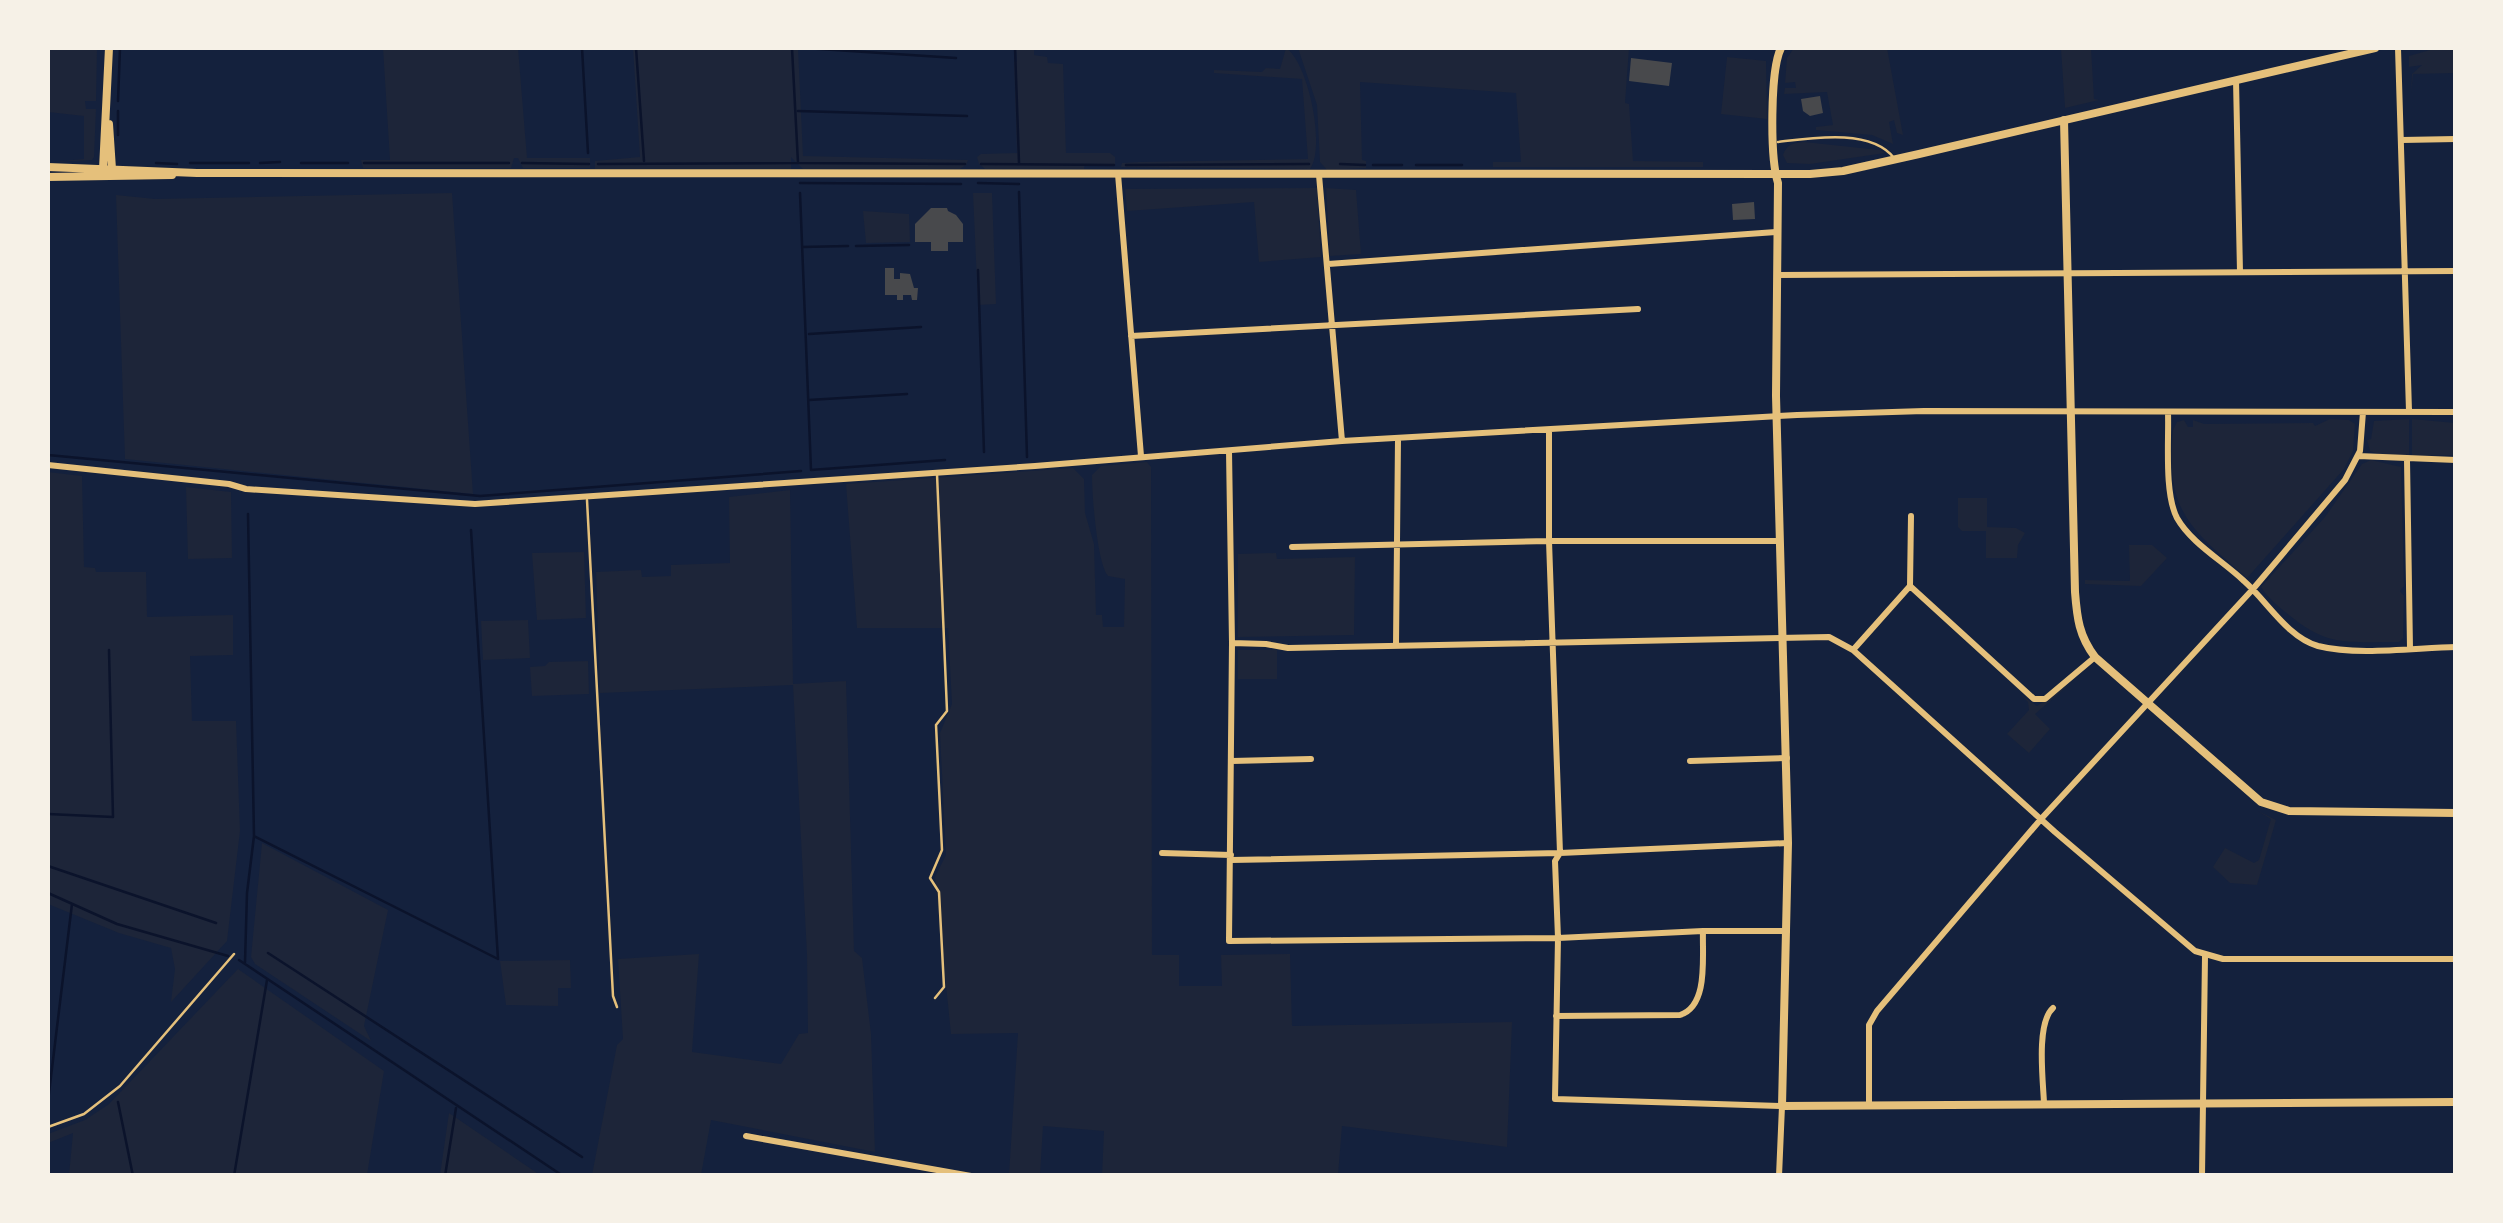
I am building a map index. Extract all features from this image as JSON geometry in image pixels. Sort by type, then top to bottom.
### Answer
[{"type":"street","points":[[108,178],[102,168],[110,48]]},
{"type":"street","points":[[1778,1176],[1788,843],[1773,142],[1781,48]]},
{"type":"street","points":[[48,177],[197,173],[1776,175],[1843,171],[2374,48]]},
{"type":"street","points":[[2398,48],[2409,411]]},
{"type":"street","points":[[2236,80],[2240,272]]},
{"type":"street","points":[[108,113],[113,168],[108,178]]},
{"type":"street","points":[[2064,120],[2078,629],[2095,657],[2262,802],[2289,811],[2456,813]]},
{"type":"street","points":[[2402,140],[2456,139]]},
{"type":"street","points":[[48,167],[197,173]]},
{"type":"street","points":[[1118,174],[1141,456]]},
{"type":"street","points":[[1319,175],[1342,440]]},
{"type":"street","points":[[1328,264],[1776,232]]},
{"type":"street","points":[[1776,275],[2456,271]]},
{"type":"street","points":[[1131,336],[1638,309]]},
{"type":"street","points":[[48,465],[246,489],[475,504],[938,473],[1342,440],[1777,416],[1924,411],[2456,412]]},
{"type":"street","points":[[2168,412],[2176,516],[2190,534],[2312,644],[2333,649],[2456,647]]},
{"type":"street","points":[[1869,1105],[1869,1026],[1876,1011],[2041,819],[2253,590],[2345,480],[2358,456],[2363,412]]},
{"type":"street","points":[[1549,431],[1560,853],[1555,861],[1555,1099],[1782,1106],[2456,1102]]},
{"type":"street","points":[[1396,645],[1398,439]]},
{"type":"street","points":[[1229,451],[1229,941],[1787,932]]},
{"type":"street","points":[[2358,456],[2456,460]]},
{"type":"street","points":[[2407,460],[2410,648]]},
{"type":"street","points":[[1853,650],[1910,586],[1911,516]]},
{"type":"street","points":[[1292,547],[1780,541]]},
{"type":"street","points":[[1910,586],[2039,701],[2095,657]]},
{"type":"street","points":[[1232,644],[1288,648],[1829,636],[1853,650],[2184,946],[2223,960],[2456,959]]},
{"type":"street","points":[[1690,761],[1786,758]]},
{"type":"street","points":[[1232,761],[1311,759]]},
{"type":"street","points":[[1162,853],[1231,858],[1560,853],[1788,843]]},
{"type":"street","points":[[1556,1016],[1680,1015],[1691,1011],[1699,998],[1704,931]]},
{"type":"street","points":[[2202,1176],[2205,956]]},
{"type":"street","points":[[2044,1103],[2043,1027],[2046,1013],[2053,1008]]},
{"type":"street","points":[[746,1136],[972,1176]]},
{"type":"lane","points":[[1773,142],[1855,140],[1888,150],[1895,159]]},
{"type":"lane","points":[[935,998],[944,988],[938,892],[930,878],[942,850],[936,724],[947,710],[938,473]]},
{"type":"lane","points":[[587,498],[613,996],[617,1007]]},
{"type":"path","points":[[48,1127],[84,1114],[120,1086],[234,954]]},
{"type":"shaded area","points":[[48,48],[97,48],[96,101],[85,101],[86,109],[96,109],[92,160],[53,162],[84,159],[84,116],[48,112]]},
{"type":"shaded area","points":[[383,48],[518,48],[527,158],[590,158],[590,168],[523,168],[514,158],[511,168],[363,168],[361,160],[390,160]]},
{"type":"shaded area","points":[[633,48],[798,48],[803,156],[968,160],[960,169],[803,169],[791,157],[791,169],[595,169],[595,161],[640,157]]},
{"type":"shaded area","points":[[1016,48],[1034,49],[1034,55],[1047,57],[1048,63],[1063,64],[1066,153],[1110,153],[1115,157],[1115,166],[985,169],[979,164],[977,157],[981,154],[1017,153]]},
{"type":"shaded area","points":[[1286,48],[1301,70],[1312,106],[1316,143],[1310,169],[1121,167],[1122,163],[1139,162],[1308,159],[1302,79],[1214,73],[1280,69]]},
{"type":"shaded area","points":[[1298,48],[1629,48],[1625,103],[1629,104],[1633,161],[1703,162],[1703,167],[1493,167],[1493,162],[1521,162],[1516,93],[1360,82],[1362,160],[1366,161],[1366,168],[1327,170],[1320,162],[1317,105]]},
{"type":"shaded area","points":[[1794,48],[1887,48],[1903,135],[1897,133],[1894,120],[1889,122],[1893,144],[1872,135],[1816,130],[1833,125],[1827,92],[1784,94],[1785,88],[1796,88],[1795,82],[1785,83],[1787,58]]},
{"type":"shaded area","points":[[2091,48],[2094,99],[2099,100],[2065,108],[2061,49]]},
{"type":"shaded area","points":[[2437,48],[2455,48],[2455,73],[2413,74],[2411,94],[2412,74],[2422,65],[2409,67],[2409,56]]},
{"type":"shaded area","points":[[1727,57],[1766,61],[1767,119],[1721,114]]},
{"type":"shaded area","points":[[1804,142],[1885,153],[1810,164],[1787,163],[1783,155],[1786,148]]},
{"type":"shaded area","points":[[1317,188],[1321,257],[1259,262],[1254,202],[1127,211],[1125,189]]},
{"type":"shaded area","points":[[1326,188],[1356,190],[1361,254],[1330,256]]},
{"type":"shaded area","points":[[452,193],[473,494],[125,459],[116,195],[155,199]]},
{"type":"shaded area","points":[[973,193],[992,193],[996,304],[978,305]]},
{"type":"shaded area","points":[[863,211],[909,214],[910,242],[866,243]]},
{"type":"shaded area","points":[[2330,419],[2355,424],[2353,451],[2344,469],[2247,578],[2196,531],[2178,500],[2172,458],[2177,422],[2184,420],[2188,427],[2193,427],[2193,420],[2204,424],[2315,426]]},
{"type":"shaded area","points":[[2409,419],[2409,456],[2370,451],[2367,440],[2371,439],[2374,421]]},
{"type":"shaded area","points":[[2412,419],[2455,423],[2455,455],[2412,456]]},
{"type":"shaded area","points":[[2371,460],[2401,467],[2404,586],[2400,591],[2404,596],[2403,638],[2399,642],[2329,638],[2281,609],[2261,587],[2325,517],[2362,464]]},
{"type":"shaded area","points":[[1147,462],[1151,467],[1152,955],[1179,955],[1179,986],[1222,986],[1221,955],[1290,954],[1292,1026],[1512,1022],[1507,1147],[1342,1126],[1338,1175],[1102,1176],[1104,1131],[1043,1126],[1040,1175],[1009,1175],[1018,1033],[951,1034],[935,877],[946,855],[940,733],[952,704],[948,628],[857,628],[846,484],[1073,468],[1084,479],[1085,513],[1094,544],[1096,615],[1102,615],[1103,627],[1124,627],[1125,579],[1108,576],[1104,569],[1092,475],[1101,466]]},
{"type":"shaded area","points":[[48,472],[82,476],[84,567],[95,568],[96,572],[146,572],[147,617],[233,615],[233,655],[190,656],[192,721],[236,721],[240,831],[227,941],[171,1002],[175,969],[171,948],[119,933],[48,904]]},
{"type":"shaded area","points":[[186,487],[231,492],[232,558],[188,559]]},
{"type":"shaded area","points":[[790,490],[793,684],[846,681],[854,951],[862,958],[871,1034],[875,1152],[711,1120],[701,1175],[592,1175],[617,1045],[623,1039],[618,959],[699,954],[692,1052],[781,1064],[799,1034],[808,1033],[793,685],[600,693],[596,572],[641,570],[642,577],[671,576],[671,565],[730,563],[729,497]]},
{"type":"shaded area","points":[[1958,498],[1987,498],[1987,527],[2016,528],[2025,533],[2018,545],[2017,558],[1986,558],[1986,531],[1962,531],[1958,527]]},
{"type":"shaded area","points":[[2129,545],[2152,545],[2167,558],[2141,586],[2085,584],[2085,580],[2130,581]]},
{"type":"shaded area","points":[[584,552],[586,618],[537,620],[532,553]]},
{"type":"shaded area","points":[[1276,553],[1277,559],[1355,557],[1354,635],[1238,637],[1238,554]]},
{"type":"shaded area","points":[[528,620],[530,658],[483,660],[481,621]]},
{"type":"shaded area","points":[[1238,650],[1277,650],[1277,679],[1238,679]]},
{"type":"shaded area","points":[[588,661],[589,694],[532,696],[530,667],[549,662]]},
{"type":"shaded area","points":[[2072,682],[2035,714],[2050,729],[2029,753],[2007,734],[2029,710],[2028,702],[2020,694],[2037,706]]},
{"type":"shaded area","points":[[2258,811],[2276,820],[2257,885],[2230,883],[2213,867],[2225,848],[2254,863],[2259,860],[2271,819]]},
{"type":"shaded area","points":[[262,843],[388,910],[364,1026],[371,1041],[255,964],[251,957]]},
{"type":"shaded area","points":[[570,960],[571,988],[558,988],[558,1006],[506,1005],[500,961]]},
{"type":"shaded area","points":[[238,969],[384,1071],[367,1175],[69,1175],[73,1133],[48,1143],[48,1134],[85,1120],[109,1104]]},
{"type":"shaded area","points":[[449,1113],[537,1173],[440,1175]]},
{"type":"building","points":[[1631,58],[1672,63],[1669,86],[1629,81]]},
{"type":"building","points":[[1820,96],[1823,113],[1810,116],[1803,111],[1801,99]]},
{"type":"building","points":[[1754,202],[1755,219],[1733,220],[1732,204]]},
{"type":"building","points":[[931,208],[947,208],[956,215],[963,224],[963,242],[948,242],[948,251],[931,251],[931,242],[915,242],[915,224]]},
{"type":"building","points":[[885,268],[894,268],[894,279],[900,279],[900,273],[910,274],[914,288],[918,288],[917,300],[912,300],[911,295],[897,300],[897,295],[885,295]]},
{"type":"waterway","points":[[118,101],[120,48]]},
{"type":"waterway","points":[[582,48],[588,153]]},
{"type":"waterway","points":[[636,48],[644,161]]},
{"type":"waterway","points":[[792,48],[798,163],[965,164]]},
{"type":"waterway","points":[[805,48],[956,58]]},
{"type":"waterway","points":[[1015,48],[1019,163]]},
{"type":"waterway","points":[[118,111],[118,135]]},
{"type":"waterway","points":[[798,111],[967,116]]},
{"type":"waterway","points":[[260,163],[280,162]]},
{"type":"waterway","points":[[156,163],[177,164]]},
{"type":"waterway","points":[[190,163],[249,163]]},
{"type":"waterway","points":[[301,163],[348,163]]},
{"type":"waterway","points":[[364,163],[509,163]]},
{"type":"waterway","points":[[522,163],[589,164]]},
{"type":"waterway","points":[[598,164],[797,163]]},
{"type":"waterway","points":[[981,164],[1114,165]]},
{"type":"waterway","points":[[1126,165],[1309,164]]},
{"type":"waterway","points":[[1340,164],[1365,165]]},
{"type":"waterway","points":[[1373,165],[1402,165]]},
{"type":"waterway","points":[[1416,165],[1462,165]]},
{"type":"waterway","points":[[800,183],[961,184]]},
{"type":"waterway","points":[[978,183],[1019,184]]},
{"type":"waterway","points":[[1019,192],[1027,457]]},
{"type":"waterway","points":[[800,193],[811,470],[945,460]]},
{"type":"waterway","points":[[856,246],[909,245]]},
{"type":"waterway","points":[[802,247],[848,246]]},
{"type":"waterway","points":[[978,270],[984,452]]},
{"type":"waterway","points":[[809,334],[921,327]]},
{"type":"waterway","points":[[809,400],[907,394]]},
{"type":"waterway","points":[[48,455],[480,496],[801,471]]},
{"type":"waterway","points":[[245,962],[254,836],[248,514]]},
{"type":"waterway","points":[[254,836],[498,959],[471,530]]},
{"type":"waterway","points":[[48,814],[113,817],[109,650]]},
{"type":"waterway","points":[[48,866],[216,923]]},
{"type":"waterway","points":[[48,893],[117,924],[228,956]]},
{"type":"waterway","points":[[48,1101],[72,904]]},
{"type":"waterway","points":[[268,953],[582,1157]]},
{"type":"waterway","points":[[239,960],[563,1176]]},
{"type":"waterway","points":[[234,1176],[267,980]]},
{"type":"waterway","points":[[118,1102],[133,1176]]},
{"type":"waterway","points":[[445,1176],[456,1108]]}]
